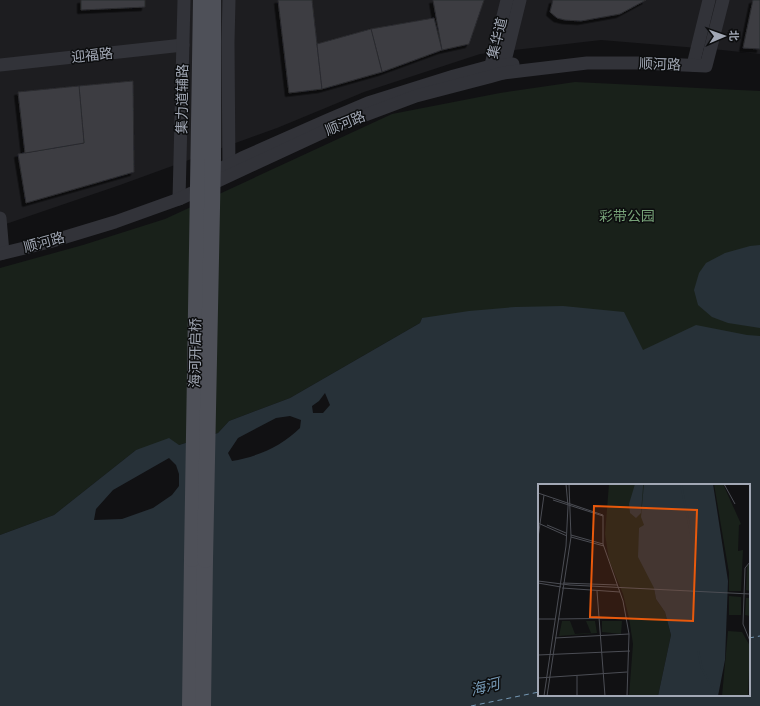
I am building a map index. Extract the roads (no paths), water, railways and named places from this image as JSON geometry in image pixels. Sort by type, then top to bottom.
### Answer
[{"type":"main road","name":"海河开启桥","points":[[190,706],[201,0]]},
{"type":"main road","name":"海河开启桥","points":[[203,706],[212,166],[213,0]]},
{"type":"street","name":"集力道辅路","points":[[180,194],[184,0]]},
{"type":"street","points":[[229,0],[229,170]]},
{"type":"street","name":"集华道","points":[[497,70],[507,0]]},
{"type":"street","name":"集华道","points":[[497,70],[520,0]]},
{"type":"street","points":[[700,61],[709,0]]},
{"type":"street","points":[[700,61],[723,0]]},
{"type":"street","name":"迎福路","points":[[0,65],[183,45]]},
{"type":"street","name":"顺河路","points":[[2,253],[49,242],[115,222],[180,194],[229,170],[336,126],[416,96],[497,70],[588,56],[642,55],[700,61]]},
{"type":"street","points":[[0,218],[2,253]]},
{"type":"water","points":[[760,245],[760,328],[728,323],[712,317],[698,305],[694,290],[699,273],[706,263],[725,253],[750,246]]},
{"type":"water","name":"海河","points":[[563,306],[624,312],[643,350],[696,325],[747,335],[760,336],[760,706],[0,706],[0,535],[54,515],[136,450],[169,438],[179,445],[218,433],[229,421],[290,398],[420,323],[422,318],[469,311],[515,307]],"holes":[[[325,393],[330,405],[323,413],[313,413],[312,406],[319,401]],[[290,416],[301,420],[300,428],[293,434],[269,450],[260,454],[232,461],[228,453],[238,438],[276,418]],[[169,458],[176,465],[179,474],[179,486],[172,495],[153,508],[122,519],[94,520],[96,509],[113,490]]]},
{"type":"park label","name":"彩带公园","points":[[627,216]]}]
